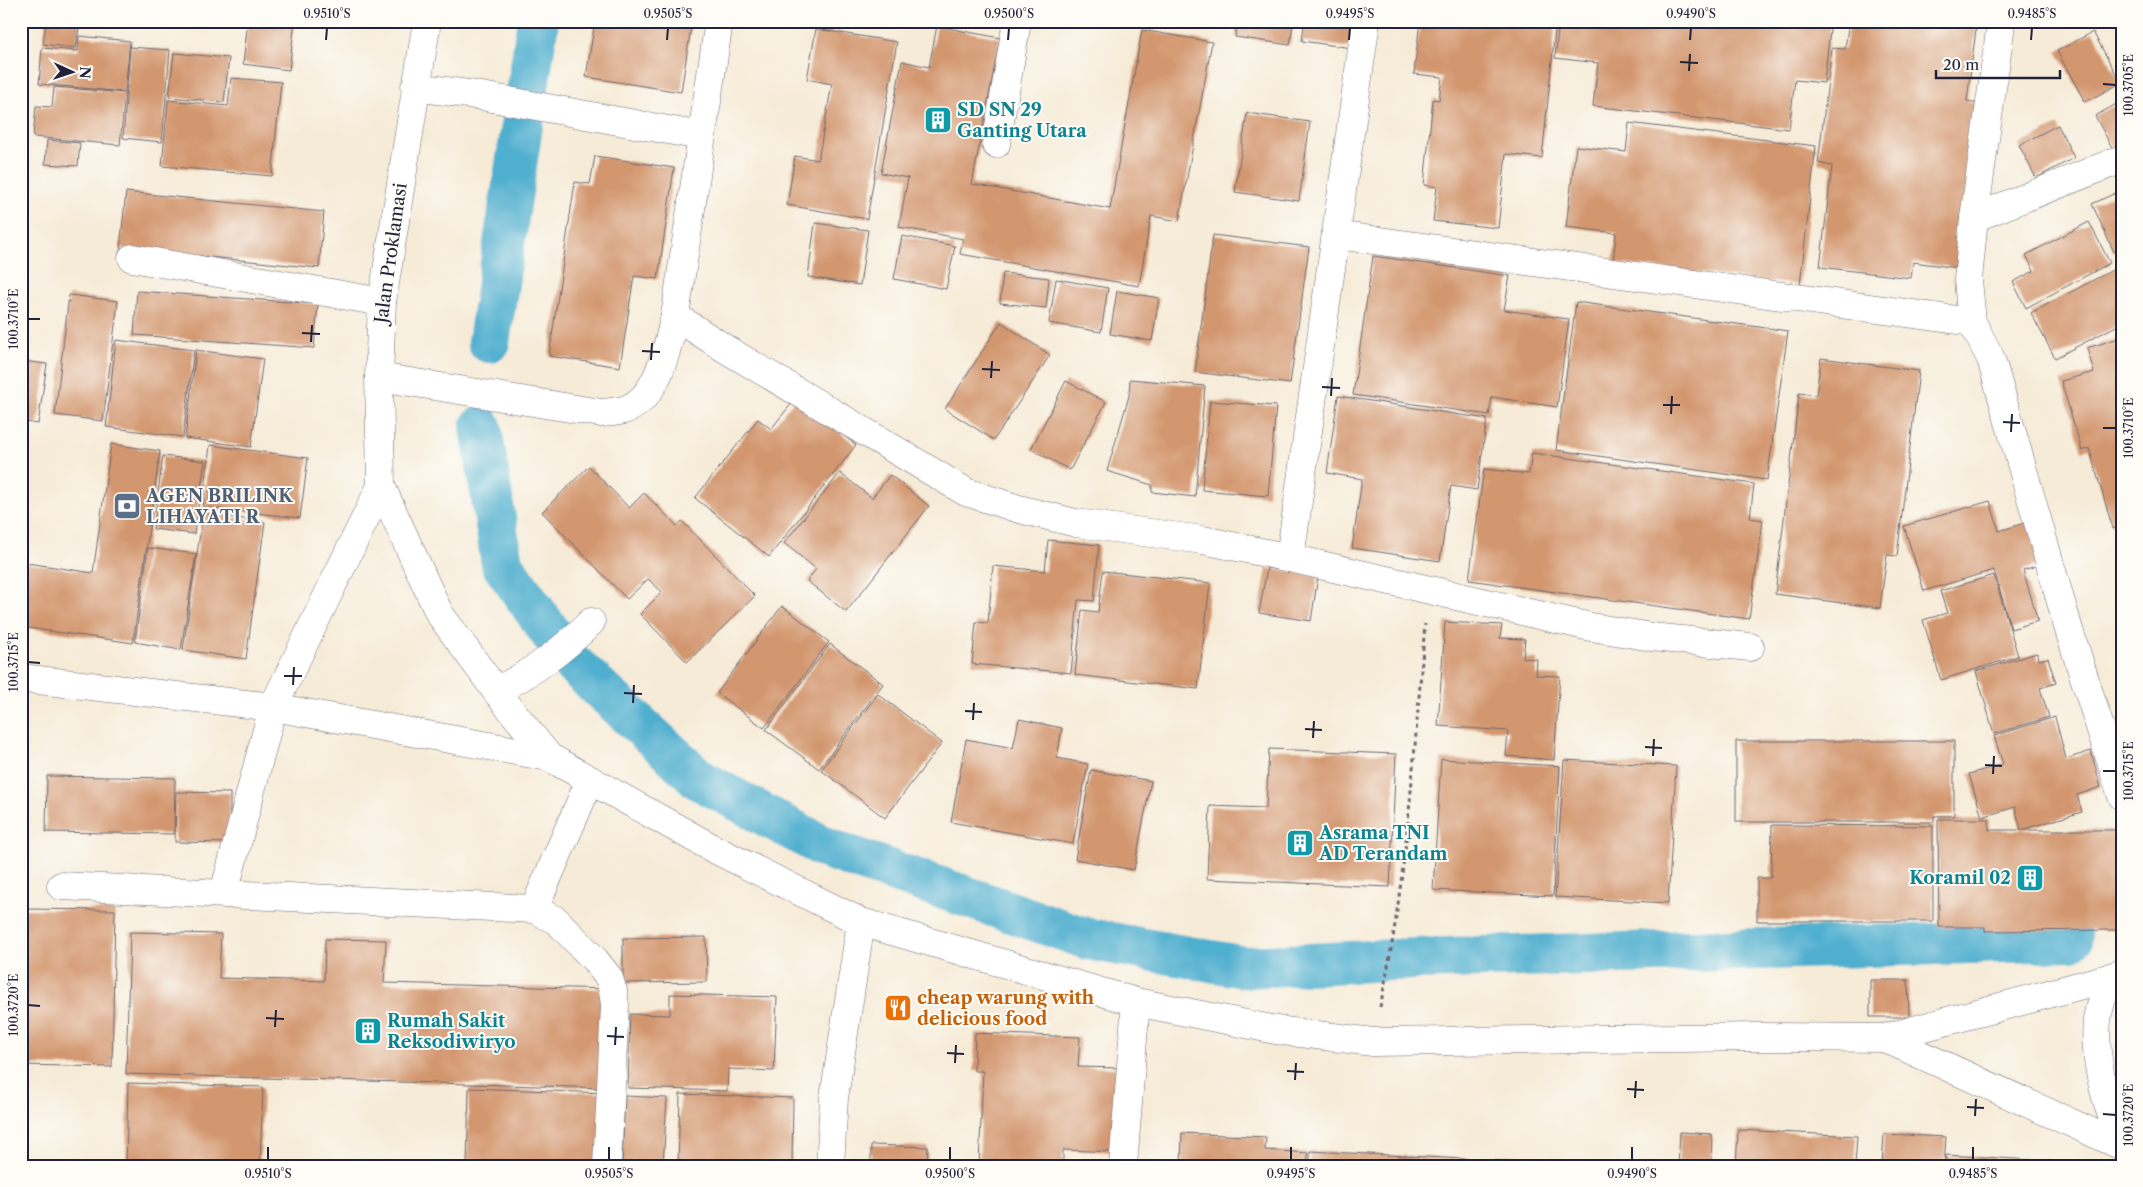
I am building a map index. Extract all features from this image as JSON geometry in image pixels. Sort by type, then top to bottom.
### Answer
[{"type":"street","name":"Jalan Proklamasi","points":[[382,486],[379,377],[382,302],[415,86],[427,21]]},
{"type":"street","points":[[379,377],[601,413],[625,410],[648,394],[661,367],[675,316],[719,21]]},
{"type":"street","points":[[996,144],[1016,21]]},
{"type":"street","points":[[1290,558],[1366,21]]},
{"type":"street","points":[[1999,21],[2000,31],[1974,218],[1968,280],[1972,322],[1992,359],[2069,630],[2122,796]]},
{"type":"street","points":[[415,86],[476,94],[701,136]]},
{"type":"street","points":[[1974,218],[2122,159]]},
{"type":"street","points":[[1336,235],[1972,322]]},
{"type":"street","points":[[132,258],[382,302]]},
{"type":"street","points":[[675,316],[724,348],[966,492],[1019,510],[1076,523],[1203,540],[1591,627],[1652,637],[1750,647]]},
{"type":"street","points":[[382,486],[439,613],[496,691],[549,757]]},
{"type":"street","points":[[224,893],[273,707],[382,486]]},
{"type":"street","points":[[496,691],[527,675],[572,640],[591,622]]},
{"type":"street","points":[[21,678],[273,707],[549,757],[714,849],[861,922],[1136,1002],[1276,1030],[1373,1042],[1759,1037],[1884,1038],[2115,976]]},
{"type":"street","points":[[534,909],[590,780]]},
{"type":"street","points":[[61,886],[534,909],[557,921],[578,942],[609,978],[614,991],[615,1005],[607,1166]]},
{"type":"street","points":[[830,1166],[834,1098],[861,922]]},
{"type":"street","points":[[2115,976],[2097,1019],[2096,1062],[2107,1105],[2122,1145]]},
{"type":"street","points":[[1122,1166],[1136,1002]]},
{"type":"street","points":[[1884,1038],[2122,1145]]},
{"type":"path","points":[[1382,996],[1405,856],[1428,589]]},
{"type":"building","points":[[46,21],[80,21],[76,48],[43,44]]},
{"type":"building","points":[[248,21],[295,21],[289,70],[243,64]]},
{"type":"building","points":[[595,21],[692,21],[681,92],[586,77]]},
{"type":"building","points":[[1237,21],[1356,21],[1352,48],[1302,41],[1304,25],[1293,24],[1290,45],[1235,37]]},
{"type":"building","points":[[1420,21],[1556,21],[1542,158],[1506,154],[1498,228],[1433,221],[1437,187],[1424,185],[1433,99],[1439,100],[1442,77],[1414,74]]},
{"type":"building","points":[[1559,21],[1831,21],[1824,83],[1795,80],[1789,129],[1593,106],[1598,63],[1555,58]]},
{"type":"building","points":[[1849,21],[1977,21],[1967,101],[1978,103],[1958,268],[1913,262],[1911,278],[1820,267],[1832,166],[1818,163],[1832,48],[1845,49]]},
{"type":"building","points":[[937,26],[1000,38],[972,184],[1110,209],[1142,30],[1212,42],[1179,221],[1151,216],[1139,286],[960,254],[963,239],[899,227],[908,178],[881,173],[902,61],[929,67]]},
{"type":"building","points":[[816,29],[897,42],[867,219],[787,205],[795,156],[818,160],[832,84],[807,79]]},
{"type":"building","points":[[2093,32],[2121,83],[2085,102],[2057,51]]},
{"type":"building","points":[[79,36],[130,41],[125,92],[39,84],[42,48],[78,51]]},
{"type":"building","points":[[130,47],[170,50],[162,142],[123,138]]},
{"type":"building","points":[[174,53],[229,58],[224,102],[169,97]]},
{"type":"building","points":[[231,78],[281,82],[272,176],[162,166],[168,100],[228,106]]},
{"type":"building","points":[[54,87],[125,93],[120,145],[33,137],[36,106],[52,107]]},
{"type":"building","points":[[2122,101],[2122,152],[2116,155],[2095,116]]},
{"type":"building","points":[[1247,113],[1310,122],[1299,201],[1235,192]]},
{"type":"building","points":[[1629,123],[1816,146],[1800,285],[1613,263],[1616,233],[1566,227],[1576,146],[1626,152]]},
{"type":"building","points":[[2058,125],[2074,158],[2036,178],[2019,145]]},
{"type":"building","points":[[47,140],[80,143],[78,166],[45,164]]},
{"type":"building","points":[[595,156],[674,168],[658,279],[634,276],[620,367],[549,356],[575,182],[590,184]]},
{"type":"building","points":[[2122,190],[2122,248],[2114,252],[2092,204]]},
{"type":"building","points":[[126,192],[324,212],[319,268],[120,248]]},
{"type":"building","points":[[2089,222],[2110,263],[2026,308],[2013,282],[2034,271],[2026,255]]},
{"type":"building","points":[[815,223],[868,230],[860,285],[808,277]]},
{"type":"building","points":[[1213,235],[1309,247],[1290,384],[1195,372]]},
{"type":"building","points":[[902,236],[955,246],[946,289],[894,279]]},
{"type":"building","points":[[1373,256],[1510,276],[1504,310],[1569,319],[1557,407],[1492,397],[1489,415],[1353,395]]},
{"type":"building","points":[[2122,265],[2122,323],[2055,358],[2031,313]]},
{"type":"building","points":[[1003,273],[1049,278],[1046,308],[1000,303]]},
{"type":"building","points":[[1056,279],[1108,288],[1101,332],[1049,323]]},
{"type":"building","points":[[137,291],[318,304],[314,348],[134,335]]},
{"type":"building","points":[[1117,291],[1159,298],[1152,341],[1110,334]]},
{"type":"building","points":[[69,295],[118,301],[103,421],[55,415]]},
{"type":"building","points":[[1576,302],[1788,331],[1767,480],[1556,450]]},
{"type":"building","points":[[1001,322],[1050,355],[994,440],[945,409]]},
{"type":"building","points":[[2122,337],[2122,526],[2113,529],[2089,448],[2082,451],[2061,381],[2094,372],[2087,348]]},
{"type":"building","points":[[116,340],[194,350],[183,437],[106,427]]},
{"type":"building","points":[[196,350],[263,359],[251,447],[185,438]]},
{"type":"building","points":[[1821,358],[1919,371],[1897,556],[1887,555],[1880,608],[1775,594],[1799,393],[1816,395]]},
{"type":"building","points":[[21,361],[47,364],[38,424],[21,421]]},
{"type":"building","points":[[1130,379],[1205,386],[1195,497],[1152,492],[1152,485],[1107,471],[1129,396]]},
{"type":"building","points":[[1066,381],[1106,402],[1070,470],[1031,449]]},
{"type":"building","points":[[1338,396],[1487,419],[1477,490],[1451,486],[1440,561],[1352,548],[1362,479],[1327,473]]},
{"type":"building","points":[[796,398],[856,445],[769,557],[695,498],[758,419],[771,429]]},
{"type":"building","points":[[1210,401],[1276,406],[1268,496],[1202,490]]},
{"type":"building","name":"AGEN BRILINK LIHAYATI R","points":[[111,444],[160,451],[133,643],[21,627],[21,562],[93,573]]},
{"type":"building","points":[[210,445],[308,458],[300,518],[203,507]]},
{"type":"building","points":[[1532,453],[1754,484],[1750,518],[1763,520],[1749,619],[1469,580],[1484,469],[1529,474]]},
{"type":"building","points":[[163,456],[205,461],[194,534],[153,529]]},
{"type":"building","points":[[589,466],[629,508],[644,493],[677,526],[682,521],[755,596],[687,662],[640,614],[662,592],[648,579],[627,599],[542,512]]},
{"type":"building","points":[[840,473],[872,498],[890,475],[929,506],[846,612],[807,581],[816,569],[784,543]]},
{"type":"building","points":[[1990,501],[1999,531],[2031,521],[2043,564],[2023,570],[2038,621],[2011,629],[1994,570],[1924,591],[1904,526]]},
{"type":"building","points":[[203,513],[265,522],[246,659],[183,650]]},
{"type":"building","points":[[1048,540],[1099,545],[1094,601],[1078,600],[1071,673],[972,664],[976,622],[988,623],[993,566],[1045,571]]},
{"type":"building","points":[[148,548],[196,554],[181,650],[135,642]]},
{"type":"building","points":[[1267,568],[1318,576],[1311,621],[1259,613]]},
{"type":"building","points":[[1103,571],[1210,583],[1198,689],[1075,675],[1082,610],[1098,612]]},
{"type":"building","points":[[1994,575],[2018,656],[1941,680],[1923,620],[1947,613],[1940,591]]},
{"type":"building","points":[[782,606],[829,642],[764,728],[717,693]]},
{"type":"building","points":[[1445,622],[1502,625],[1500,638],[1525,639],[1523,658],[1537,659],[1536,675],[1560,676],[1554,760],[1506,756],[1508,731],[1438,726]]},
{"type":"building","points":[[830,644],[883,684],[819,769],[766,730]]},
{"type":"building","points":[[2037,653],[2038,660],[2048,658],[2056,683],[2040,688],[2049,717],[1994,734],[1976,671]]},
{"type":"building","points":[[878,694],[942,743],[885,818],[821,770]]},
{"type":"building","points":[[2055,717],[2066,759],[2091,751],[2101,787],[2077,795],[2082,812],[2021,830],[2015,807],[1982,817],[1969,774],[2003,764],[1994,736]]},
{"type":"building","points":[[1019,719],[1062,728],[1057,758],[1088,764],[1073,844],[951,822],[966,739],[1013,748]]},
{"type":"building","points":[[1736,741],[1954,741],[1954,816],[1934,816],[1934,822],[1736,822]]},
{"type":"building","name":"Asrama TNI AD Terandam","points":[[1269,749],[1396,754],[1390,887],[1207,879],[1210,806],[1266,808]]},
{"type":"building","points":[[1441,759],[1560,766],[1553,896],[1433,890]]},
{"type":"building","points":[[1564,760],[1676,766],[1668,903],[1555,897]]},
{"type":"building","points":[[1091,770],[1151,781],[1134,870],[1075,859]]},
{"type":"building","points":[[47,776],[175,778],[174,834],[46,832]]},
{"type":"building","points":[[176,792],[230,793],[230,843],[175,842]]},
{"type":"building","name":"Koramil 02","points":[[1938,819],[1989,819],[1989,830],[2122,830],[2122,930],[1985,931],[1985,927],[1939,927]]},
{"type":"building","points":[[1772,825],[1933,826],[1933,921],[1757,921],[1757,878],[1771,878]]},
{"type":"building","points":[[21,909],[115,910],[112,1067],[21,1065]]},
{"type":"building","name":"Rumah Sakit Reksodiwiryo","points":[[130,932],[221,934],[219,978],[324,981],[325,939],[386,940],[384,983],[609,989],[606,1088],[126,1074]]},
{"type":"building","points":[[706,937],[707,982],[623,983],[623,938]]},
{"type":"building","points":[[1870,980],[1908,980],[1909,1017],[1870,1017]]},
{"type":"building","points":[[670,994],[777,997],[774,1071],[728,1069],[727,1091],[628,1088],[630,1014],[670,1015]]},
{"type":"building","points":[[975,1033],[1080,1037],[1078,1067],[1120,1068],[1117,1152],[1063,1150],[1063,1166],[979,1166],[983,1071],[974,1071]]},
{"type":"building","points":[[128,1083],[263,1087],[260,1166],[126,1166]]},
{"type":"building","name":"Rumah Sakit Reksodiwiryo","points":[[469,1088],[605,1093],[602,1166],[467,1166]]},
{"type":"building","points":[[680,1094],[793,1098],[792,1166],[678,1166]]},
{"type":"building","points":[[625,1096],[667,1098],[663,1166],[622,1166]]},
{"type":"building","points":[[1738,1130],[1857,1136],[1855,1166],[1736,1166]]},
{"type":"building","points":[[1680,1132],[1712,1134],[1711,1166],[1678,1166]]},
{"type":"building","points":[[1182,1133],[1266,1137],[1265,1150],[1308,1153],[1307,1166],[1181,1166]]},
{"type":"building","points":[[1884,1134],[1946,1137],[1944,1166],[1882,1166]]},
{"type":"building","points":[[871,1145],[928,1147],[927,1166],[871,1166]]},
{"type":"building","points":[[1310,1151],[1562,1164],[1562,1166],[1310,1166]]},
{"type":"building","points":[[1946,1155],[2051,1161],[2051,1166],[1946,1166]]},
{"type":"waterway","points":[[489,342],[538,21]]},
{"type":"waterway","points":[[481,427],[502,564],[571,662],[700,780],[826,848],[1088,939],[1244,967],[1415,959],[2071,940]]},
{"type":"place","name":"SD SN 29 Ganting Utara","points":[[938,120]]},
{"type":"place","name":"AGEN BRILINK LIHAYATI R","points":[[127,506]]},
{"type":"place","name":"Asrama TNI AD Terandam","points":[[1300,843]]},
{"type":"place","name":"Koramil 02","points":[[2030,878]]},
{"type":"place","name":"cheap warung with delicious food","points":[[898,1008]]},
{"type":"place","name":"Rumah Sakit Reksodiwiryo","points":[[368,1031]]}]
